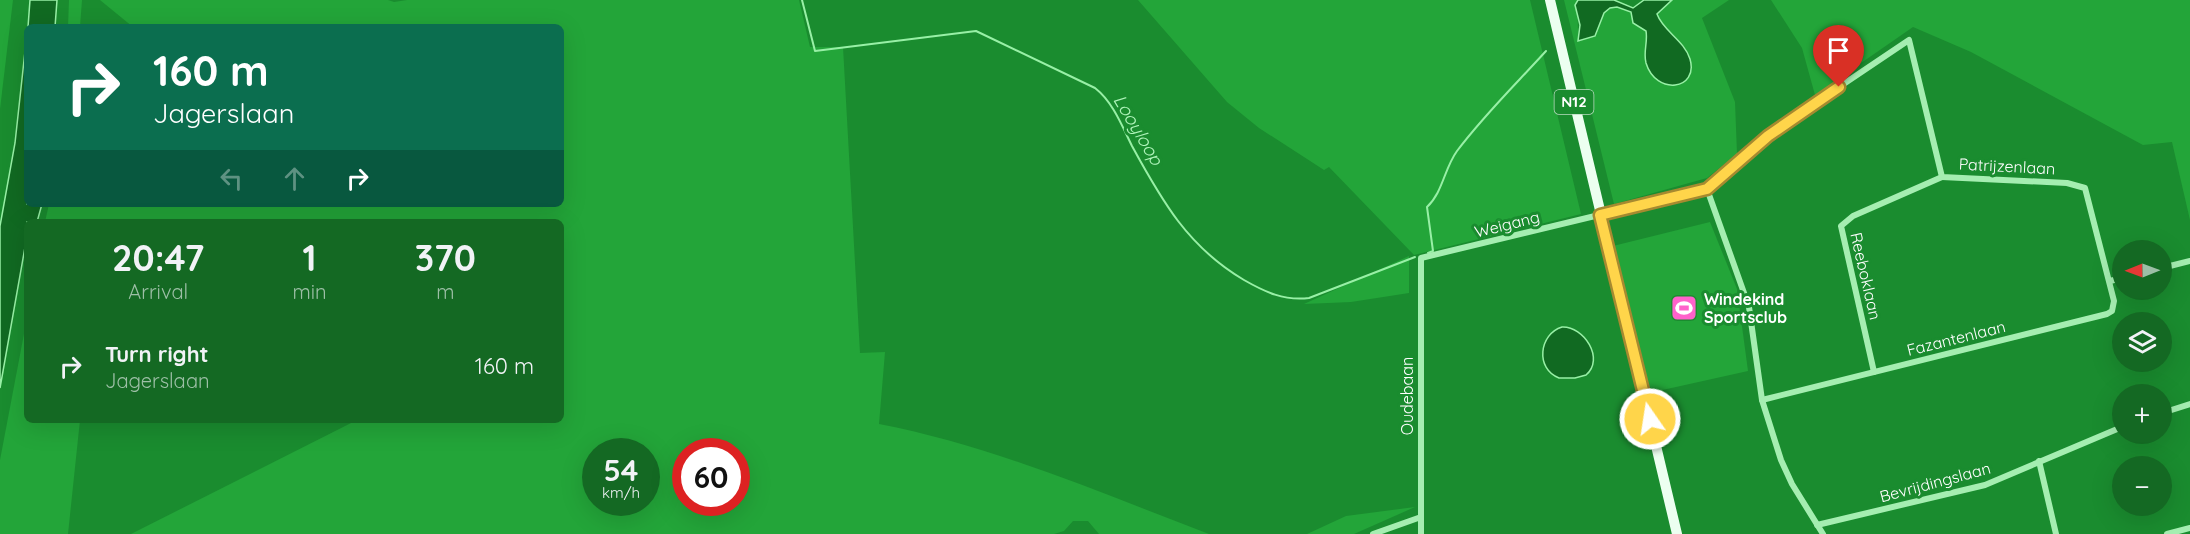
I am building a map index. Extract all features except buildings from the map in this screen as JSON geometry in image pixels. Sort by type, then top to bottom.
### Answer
[{"type":"main road","name":"N12","points":[[1550,0],[1677,534]]},
{"type":"street","name":"Patrijzenlaan","points":[[1707,189],[1724,171],[1790,120],[1909,40],[1942,177],[2067,183],[2085,188],[2110,281]]},
{"type":"street","name":"Reeboklaan","points":[[1874,372],[1841,226],[1853,216],[1942,177]]},
{"type":"street","name":"Weigang","points":[[1421,258],[1707,189]]},
{"type":"street","points":[[1707,189],[1749,307],[1762,400],[1781,460],[1792,484],[1823,534]]},
{"type":"street","name":"Oudebaan","points":[[1421,258],[1421,534]]},
{"type":"street","points":[[2172,266],[2190,261]]},
{"type":"street","name":"Fazantenlaan","points":[[1762,400],[2108,314],[2112,311],[2114,301],[2110,281]]},
{"type":"street","points":[[2172,410],[2190,404]]},
{"type":"street","name":"Bevrijdingslaan","points":[[1818,525],[1985,485],[2112,432]]},
{"type":"street","points":[[2039,461],[2056,534]]},
{"type":"street","points":[[1373,534],[1421,517]]},
{"type":"street","points":[[2167,534],[2190,528]]},
{"type":"shaded area","points":[[0,0],[13,0],[0,109]]},
{"type":"shaded area","points":[[30,0],[57,0],[55,24],[28,24]]},
{"type":"shaded area","points":[[69,0],[82,0],[80,24],[68,24]]},
{"type":"shaded area","points":[[100,0],[388,0],[394,2],[407,0],[799,0],[810,47],[843,47],[860,353],[885,352],[879,424],[921,433],[1005,458],[1209,534],[1099,534],[1088,521],[1073,521],[1064,531],[1054,534],[131,534],[351,423],[564,423],[564,219],[46,219],[48,207],[564,207],[564,24],[129,24]]},
{"type":"shaded area","points":[[1138,0],[1530,0],[1581,214],[1414,255],[1329,167],[1324,170],[1259,128],[1227,102]]},
{"type":"shaded area","points":[[1564,0],[1578,0],[1579,41],[1595,36],[1604,13],[1610,8],[1617,7],[1631,12],[1646,31],[1646,43],[1685,49],[1658,18],[1659,10],[1672,0],[1729,0],[1702,18],[1735,102],[1737,154],[1707,178],[1614,204]]},
{"type":"shaded area","points":[[1578,0],[1614,0],[1633,8],[1644,0],[1672,0],[1657,14],[1664,26],[1687,52],[1691,69],[1688,77],[1683,83],[1675,85],[1658,81],[1651,74],[1645,59],[1646,31],[1633,23],[1631,12],[1617,7],[1610,8],[1604,13],[1595,36],[1578,41],[1580,25],[1575,5]]},
{"type":"shaded area","points":[[1771,0],[2190,0],[2190,220],[2172,142],[2143,145],[1971,52],[1913,27],[1815,95],[1802,48]]},
{"type":"shaded area","points":[[24,60],[24,207],[41,207],[38,219],[24,219],[24,253],[0,388],[0,226],[15,143]]},
{"type":"shaded area","name":"Windekind Sportsclub","points":[[1710,222],[1737,289],[1748,371],[1649,393],[1613,246]]},
{"type":"shaded area","points":[[1409,256],[1409,293],[1351,302],[1304,304]]},
{"type":"shaded area","points":[[1562,327],[1578,332],[1593,353],[1591,368],[1586,375],[1559,378],[1551,374],[1546,367],[1543,360],[1545,344],[1554,331]]},
{"type":"shaded area","points":[[24,334],[24,423],[80,423],[68,534],[0,534],[0,460]]},
{"type":"shaded area","points":[[1415,507],[1354,534],[1307,534],[1346,516]]},
{"type":"waterway","name":"Looyloop","points":[[802,0],[815,51],[976,31],[1095,88],[1112,107],[1154,186],[1192,238],[1224,267],[1267,292],[1283,297],[1309,298],[1415,257]]},
{"type":"waterway","name":"Looyloop","points":[[1428,253],[1433,251],[1427,207],[1437,194],[1457,151],[1546,51]]},
{"type":"place","name":"Windekind Sportsclub","points":[[1684,308]]},
{"type":"route","points":[[1650,419],[1600,215],[1707,189],[1724,171],[1768,136],[1839,87]]}]
